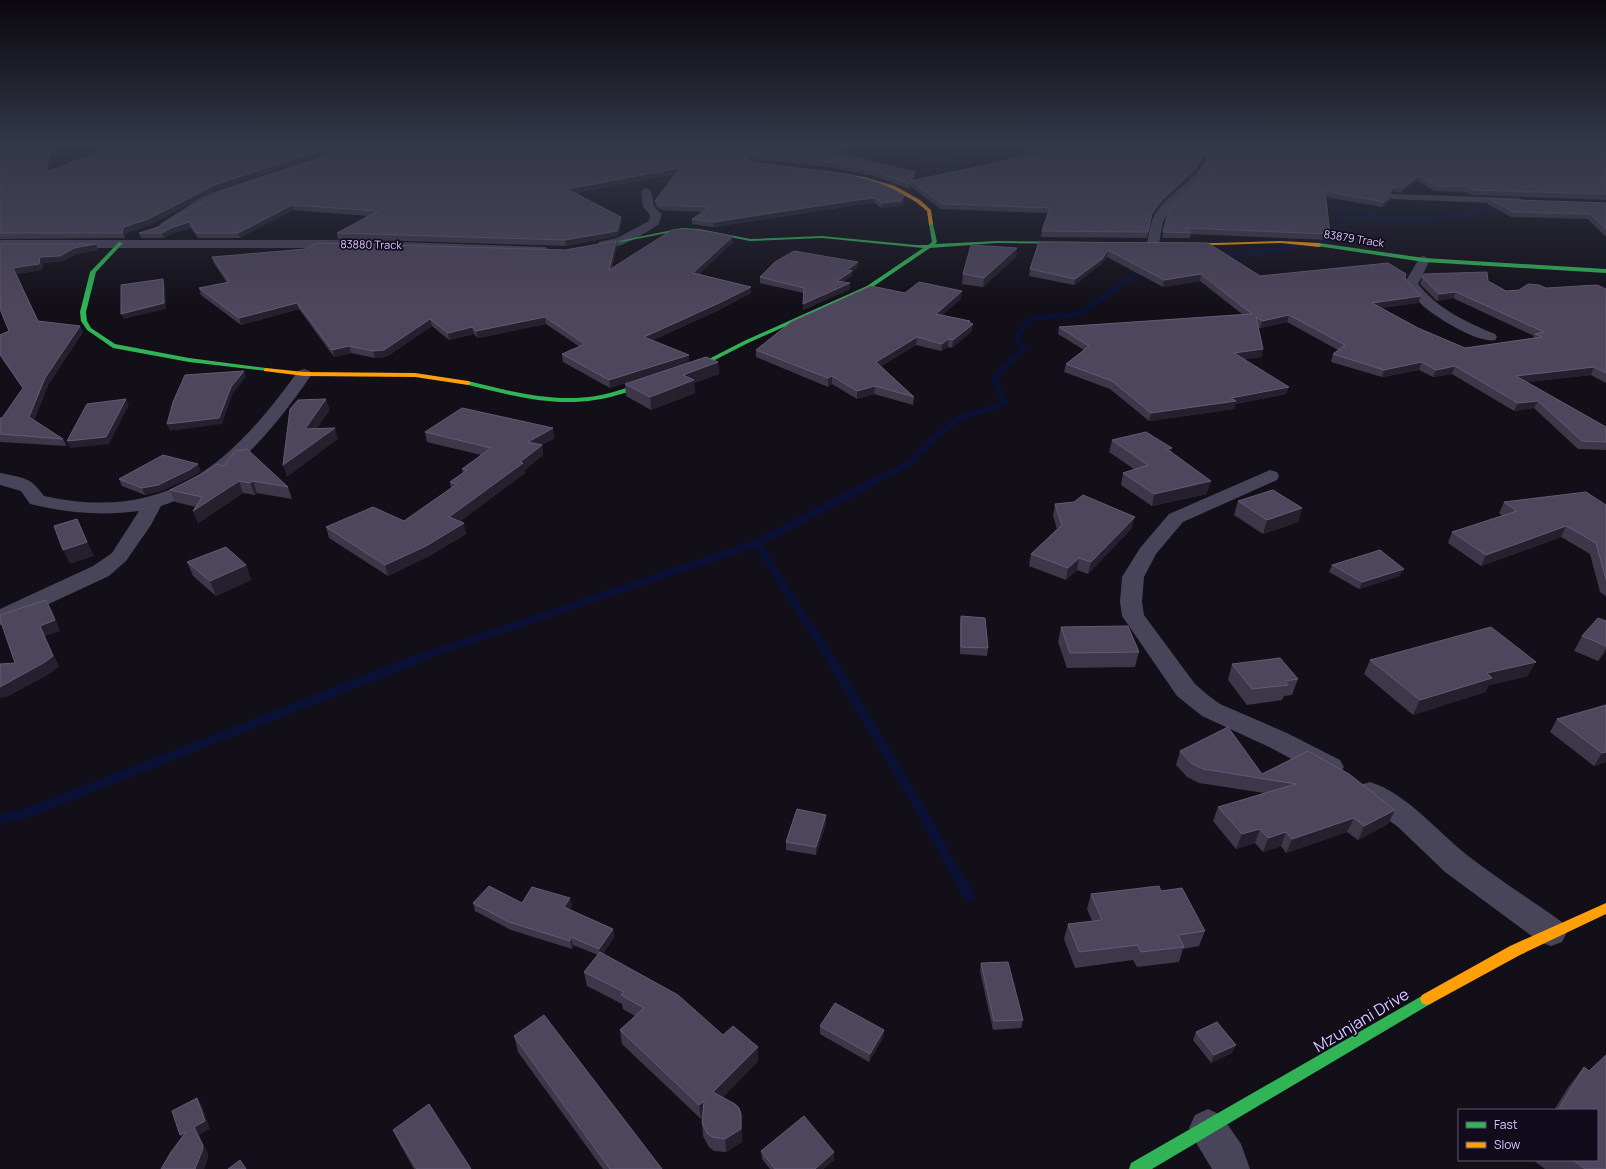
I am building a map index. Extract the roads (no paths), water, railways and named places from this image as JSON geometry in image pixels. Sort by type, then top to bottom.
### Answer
[{"type":"street","points":[[158,228],[207,199]]},
{"type":"street","points":[[588,248],[621,241],[654,223],[656,215],[650,207],[648,199]]},
{"type":"street","points":[[120,243],[97,267],[90,278],[83,312],[84,321],[100,338],[113,346],[189,360],[304,374],[415,375],[456,380],[498,390],[544,398],[581,400],[611,394],[703,364],[746,342],[869,287],[935,242],[936,237],[929,211],[914,199]]},
{"type":"street","points":[[1154,243],[1158,221],[1162,213],[1178,199]]},
{"type":"street","points":[[1437,199],[1532,202]]},
{"type":"street","name":"83879 Track","points":[[621,241],[672,230],[686,230],[750,240],[822,238],[851,239],[898,246],[1027,242],[1222,244],[1296,242],[1424,260],[1606,270]]},
{"type":"street","points":[[107,243],[147,232]]},
{"type":"street","name":"83880 Track","points":[[0,244],[344,244],[559,251]]},
{"type":"street","points":[[1424,260],[1411,284],[1416,290],[1438,311],[1490,337]]},
{"type":"street","points":[[0,479],[20,483],[28,487],[37,500],[60,505],[96,507],[137,506],[182,492],[204,481],[240,452],[290,395],[304,374]]},
{"type":"street","points":[[1270,476],[1176,518],[1147,552],[1133,577],[1131,602],[1133,616],[1186,690],[1200,702],[1211,710],[1318,759],[1358,784],[1408,819],[1456,863],[1551,932]]},
{"type":"street","points":[[0,618],[101,571],[119,557],[141,525],[153,502]]},
{"type":"street","name":"Mzunjani Drive","points":[[1138,1169],[1472,972],[1551,932],[1606,908]]},
{"type":"street","points":[[1208,1128],[1227,1158],[1231,1169]]},
{"type":"waterway","points":[[1315,203],[1375,214]]},
{"type":"waterway","points":[[1341,231],[1340,219],[1425,219],[1471,216],[1474,214],[1469,210],[1471,209],[1507,209]]},
{"type":"waterway","points":[[1320,242],[1340,238],[1342,230]]},
{"type":"waterway","points":[[1216,255],[1249,254],[1298,246]]},
{"type":"waterway","points":[[1019,342],[1016,338],[1028,321],[1036,318],[1079,314],[1147,267]]},
{"type":"waterway","points":[[876,481],[909,464],[935,437],[957,420],[970,414],[994,408],[1005,402],[994,379],[1024,347],[1019,342]]},
{"type":"waterway","points":[[757,543],[877,480]]},
{"type":"waterway","points":[[416,659],[757,543]]},
{"type":"waterway","points":[[757,543],[830,659]]},
{"type":"waterway","points":[[0,819],[30,812],[419,658]]},
{"type":"waterway","points":[[830,658],[922,812],[962,884]]},
{"type":"waterway","points":[[962,883],[969,896]]}]
